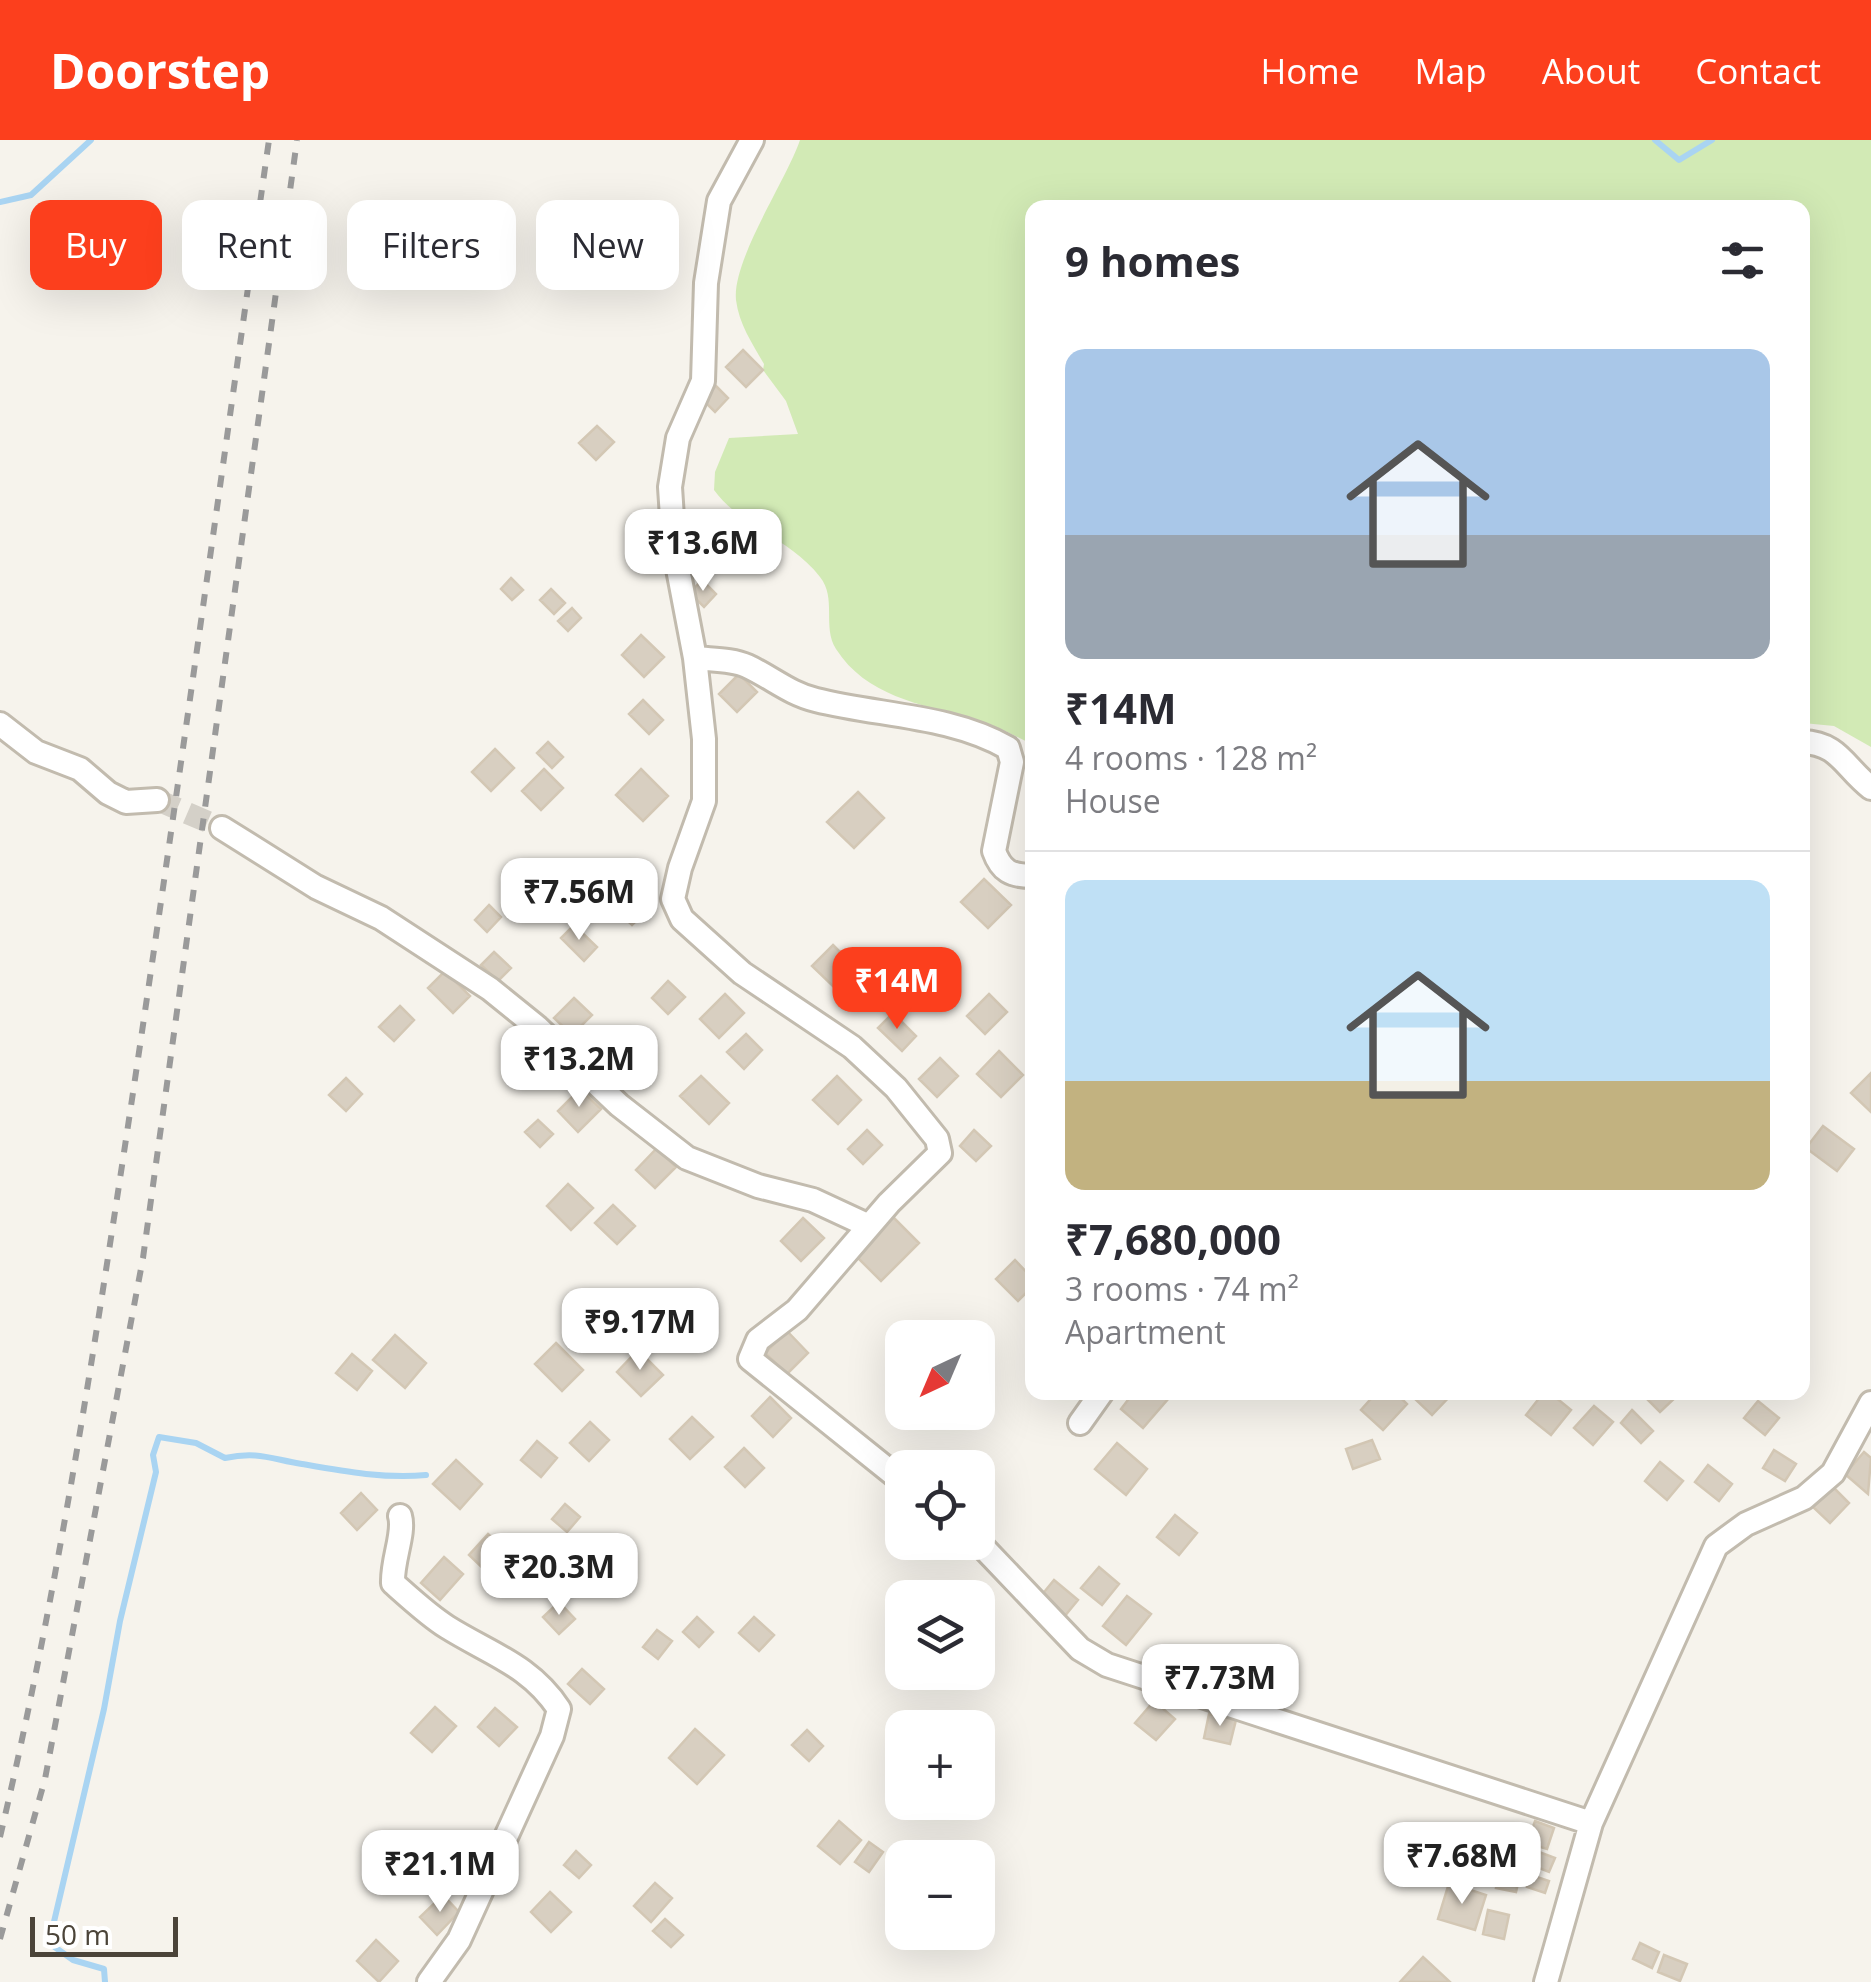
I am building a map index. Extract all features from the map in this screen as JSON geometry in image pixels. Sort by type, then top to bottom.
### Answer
[{"type":"street","points":[[752,140],[719,201],[706,284],[704,381],[678,438],[670,487],[674,548],[704,738],[704,801],[680,868],[674,899],[682,919],[742,972],[852,1048],[896,1088],[937,1139],[940,1153],[868,1226],[797,1310],[758,1340],[750,1359],[885,1468]]},
{"type":"street","points":[[694,658],[742,664],[812,700],[946,724],[988,737],[1008,748],[1012,762],[994,850],[998,864],[1012,876],[1025,876]]},
{"type":"street","points":[[0,724],[36,752],[80,770],[126,802],[157,800]]},
{"type":"street","points":[[1810,742],[1822,743],[1838,752],[1847,768],[1871,788]]},
{"type":"street","points":[[222,828],[316,887],[381,918],[490,988],[619,1105],[686,1158],[758,1186],[813,1200],[868,1226]]},
{"type":"street","points":[[1080,1422],[1096,1400]]},
{"type":"street","points":[[1546,1982],[1591,1823],[1716,1546],[1746,1524],[1804,1498],[1833,1473],[1871,1403]]},
{"type":"street","points":[[400,1516],[403,1526],[392,1562],[393,1582],[447,1627],[531,1674],[559,1709],[552,1736],[459,1940],[429,1982]]},
{"type":"street","points":[[995,1560],[1080,1648],[1108,1665],[1591,1823]]},
{"type":"green space","points":[[800,140],[1871,140],[1871,747],[1834,726],[1810,724],[1810,200],[1025,200],[1025,741],[985,723],[895,696],[863,678],[848,665],[832,640],[828,594],[820,577],[795,553],[738,514],[714,490],[715,472],[729,438],[798,434],[786,401],[763,370],[764,364],[743,325],[736,300],[742,264]]},
{"type":"building","points":[[743,350],[763,370],[746,387],[726,367]]},
{"type":"building","points":[[716,386],[728,398],[715,412],[703,400]]},
{"type":"building","points":[[597,426],[614,442],[596,460],[579,443]]},
{"type":"building","points":[[728,531],[748,551],[730,570],[710,550]]},
{"type":"building","points":[[511,578],[523,590],[512,600],[501,589]]},
{"type":"building","points":[[702,580],[716,594],[704,607],[690,593]]},
{"type":"building","points":[[551,589],[565,603],[554,614],[540,600]]},
{"type":"building","points":[[572,608],[581,618],[568,631],[558,621]]},
{"type":"building","points":[[641,635],[664,657],[644,677],[622,655]]},
{"type":"building","points":[[739,674],[757,692],[737,712],[719,694]]},
{"type":"building","points":[[643,700],[663,720],[649,734],[629,714]]},
{"type":"building","points":[[548,742],[563,757],[552,768],[537,753]]},
{"type":"building","points":[[495,749],[514,768],[491,791],[472,772]]},
{"type":"building","points":[[544,769],[563,788],[541,810],[522,791]]},
{"type":"building","points":[[641,769],[668,796],[643,821],[616,795]]},
{"type":"building","points":[[858,792],[884,818],[854,848],[827,822]]},
{"type":"building","points":[[984,879],[1011,905],[988,928],[961,902]]},
{"type":"building","points":[[627,884],[650,907],[632,925],[608,902]]},
{"type":"building","points":[[489,905],[501,917],[487,932],[475,920]]},
{"type":"building","points":[[574,925],[597,947],[584,961],[561,938]]},
{"type":"building","points":[[833,945],[856,968],[836,989],[812,966]]},
{"type":"building","points":[[494,952],[511,968],[498,981],[481,965]]},
{"type":"building","points":[[445,971],[470,996],[453,1013],[428,988]]},
{"type":"building","points":[[668,981],[685,997],[668,1014],[652,998]]},
{"type":"building","points":[[725,994],[744,1013],[719,1038],[700,1019]]},
{"type":"building","points":[[989,994],[1007,1012],[985,1034],[967,1016]]},
{"type":"building","points":[[574,998],[592,1015],[572,1035],[554,1018]]},
{"type":"building","points":[[400,1006],[414,1020],[394,1041],[379,1027]]},
{"type":"building","points":[[893,1013],[916,1036],[902,1051],[878,1028]]},
{"type":"building","points":[[746,1034],[762,1050],[744,1069],[727,1052]]},
{"type":"building","points":[[603,1040],[619,1055],[604,1070],[588,1055]]},
{"type":"building","points":[[552,1049],[565,1062],[549,1077],[536,1065]]},
{"type":"building","points":[[999,1051],[1023,1075],[1001,1097],[977,1074]]},
{"type":"building","points":[[940,1058],[958,1076],[937,1097],[919,1079]]},
{"type":"building","points":[[1871,1073],[1871,1112],[1851,1093]]},
{"type":"building","points":[[701,1076],[729,1103],[709,1124],[680,1096]]},
{"type":"building","points":[[837,1076],[861,1100],[838,1124],[813,1100]]},
{"type":"building","points":[[346,1078],[362,1094],[346,1111],[329,1095]]},
{"type":"building","points":[[580,1089],[601,1109],[578,1132],[558,1111]]},
{"type":"building","points":[[538,1120],[553,1134],[540,1147],[525,1132]]},
{"type":"building","points":[[1823,1126],[1854,1149],[1837,1171],[1810,1151],[1810,1143]]},
{"type":"building","points":[[867,1130],[882,1145],[863,1164],[848,1149]]},
{"type":"building","points":[[974,1130],[991,1146],[976,1161],[960,1146]]},
{"type":"building","points":[[657,1148],[676,1167],[655,1188],[636,1170]]},
{"type":"building","points":[[568,1184],[593,1208],[571,1230],[547,1206]]},
{"type":"building","points":[[613,1205],[635,1226],[617,1244],[595,1223]]},
{"type":"building","points":[[890,1214],[919,1243],[881,1281],[852,1252]]},
{"type":"building","points":[[803,1218],[824,1238],[801,1261],[781,1241]]},
{"type":"building","points":[[1015,1260],[1025,1271],[1025,1294],[1018,1301],[996,1279]]},
{"type":"building","points":[[679,1315],[697,1333],[682,1349],[663,1331]]},
{"type":"building","points":[[787,1331],[808,1353],[787,1374],[765,1353]]},
{"type":"building","points":[[395,1335],[426,1363],[405,1388],[373,1360]]},
{"type":"building","points":[[556,1343],[583,1370],[562,1391],[535,1364]]},
{"type":"building","points":[[638,1350],[663,1375],[641,1396],[617,1372]]},
{"type":"building","points":[[352,1354],[372,1371],[357,1390],[336,1373]]},
{"type":"building","points":[[770,1397],[791,1418],[773,1437],[752,1416]]},
{"type":"building","points":[[1128,1400],[1167,1400],[1143,1428],[1121,1409]]},
{"type":"building","points":[[1370,1400],[1403,1400],[1407,1404],[1383,1430],[1361,1410]]},
{"type":"building","points":[[1416,1400],[1446,1400],[1432,1415]]},
{"type":"building","points":[[1538,1400],[1559,1400],[1571,1410],[1551,1435],[1526,1415]]},
{"type":"building","points":[[1648,1400],[1673,1400],[1660,1412]]},
{"type":"building","points":[[1758,1401],[1779,1418],[1765,1435],[1744,1418]]},
{"type":"building","points":[[1594,1406],[1613,1422],[1593,1445],[1574,1428]]},
{"type":"building","points":[[1632,1410],[1653,1431],[1641,1443],[1621,1423]]},
{"type":"building","points":[[692,1417],[713,1437],[690,1459],[670,1439]]},
{"type":"building","points":[[590,1422],[609,1440],[589,1461],[570,1443]]},
{"type":"building","points":[[1372,1440],[1380,1459],[1353,1469],[1346,1449]]},
{"type":"building","points":[[537,1441],[557,1458],[541,1477],[521,1460]]},
{"type":"building","points":[[1117,1443],[1147,1469],[1126,1495],[1095,1469]]},
{"type":"building","points":[[744,1448],[764,1468],[745,1487],[725,1467]]},
{"type":"building","points":[[1774,1450],[1796,1464],[1785,1481],[1763,1468]]},
{"type":"building","points":[[1864,1452],[1871,1458],[1868,1494],[1845,1474]]},
{"type":"building","points":[[456,1460],[482,1484],[460,1509],[433,1484]]},
{"type":"building","points":[[1660,1462],[1683,1481],[1667,1500],[1645,1481]]},
{"type":"building","points":[[1708,1465],[1732,1484],[1719,1501],[1695,1482]]},
{"type":"building","points":[[1833,1487],[1849,1503],[1830,1523],[1813,1507]]},
{"type":"building","points":[[361,1493],[377,1510],[357,1530],[341,1513]]},
{"type":"building","points":[[565,1504],[580,1517],[567,1532],[552,1519]]},
{"type":"building","points":[[1175,1515],[1197,1533],[1179,1555],[1157,1537]]},
{"type":"building","points":[[488,1534],[511,1555],[492,1577],[469,1555]]},
{"type":"building","points":[[444,1557],[463,1574],[440,1600],[421,1583]]},
{"type":"building","points":[[583,1563],[603,1577],[591,1593],[572,1578]]},
{"type":"building","points":[[1099,1567],[1119,1584],[1102,1605],[1081,1588]]},
{"type":"building","points":[[1054,1580],[1078,1600],[1064,1617],[1040,1597]]},
{"type":"building","points":[[1127,1596],[1151,1614],[1126,1645],[1103,1626]]},
{"type":"building","points":[[559,1602],[575,1619],[559,1634],[543,1617]]},
{"type":"building","points":[[697,1617],[713,1632],[699,1647],[683,1632]]},
{"type":"building","points":[[754,1617],[774,1635],[759,1651],[739,1633]]},
{"type":"building","points":[[657,1630],[672,1641],[658,1659],[643,1647]]},
{"type":"building","points":[[582,1669],[604,1689],[590,1704],[568,1684]]},
{"type":"building","points":[[1154,1701],[1175,1719],[1156,1740],[1135,1723]]},
{"type":"building","points":[[435,1707],[456,1726],[432,1752],[411,1733]]},
{"type":"building","points":[[495,1708],[517,1727],[499,1746],[478,1727]]},
{"type":"building","points":[[1209,1714],[1236,1720],[1230,1744],[1204,1738]]},
{"type":"building","points":[[695,1729],[724,1755],[697,1784],[669,1758]]},
{"type":"building","points":[[807,1730],[823,1746],[809,1761],[792,1745]]},
{"type":"building","points":[[839,1821],[861,1840],[840,1864],[818,1846]]},
{"type":"building","points":[[1535,1821],[1554,1828],[1547,1849],[1527,1843]]},
{"type":"building","points":[[869,1842],[883,1852],[869,1872],[855,1862]]},
{"type":"building","points":[[576,1851],[591,1865],[579,1878],[564,1865]]},
{"type":"building","points":[[1539,1852],[1555,1858],[1549,1872],[1534,1866]]},
{"type":"building","points":[[1504,1853],[1524,1857],[1516,1892],[1496,1888]]},
{"type":"building","points":[[1531,1875],[1549,1881],[1545,1893],[1527,1887]]},
{"type":"building","points":[[655,1883],[672,1898],[651,1922],[634,1906]]},
{"type":"building","points":[[1449,1883],[1486,1895],[1475,1930],[1438,1919]]},
{"type":"building","points":[[550,1892],[571,1912],[551,1932],[531,1912]]},
{"type":"building","points":[[443,1895],[459,1912],[437,1935],[420,1917]]},
{"type":"building","points":[[1488,1910],[1509,1915],[1504,1939],[1483,1934]]},
{"type":"building","points":[[665,1919],[683,1935],[671,1947],[653,1931]]},
{"type":"building","points":[[376,1940],[398,1961],[379,1982],[357,1961]]},
{"type":"building","points":[[1640,1943],[1659,1952],[1652,1968],[1633,1959]]},
{"type":"building","points":[[1664,1955],[1687,1964],[1680,1981],[1658,1972]]},
{"type":"building","points":[[1423,1957],[1450,1982],[1400,1982]]},
{"type":"waterway","points":[[0,202],[31,195],[91,140]]},
{"type":"waterway","points":[[1655,140],[1679,160],[1712,140]]},
{"type":"waterway","points":[[105,1982],[104,1969],[73,1960],[49,1943],[156,1472],[153,1455],[159,1437],[196,1443],[225,1458],[256,1456],[364,1474],[426,1475]]},
{"type":"tunnel","points":[[157,800],[222,828]]},
{"type":"railway","points":[[0,1837],[57,1564],[103,1290],[269,140]]},
{"type":"railway","points":[[0,1939],[45,1779],[143,1258],[297,140]]}]
